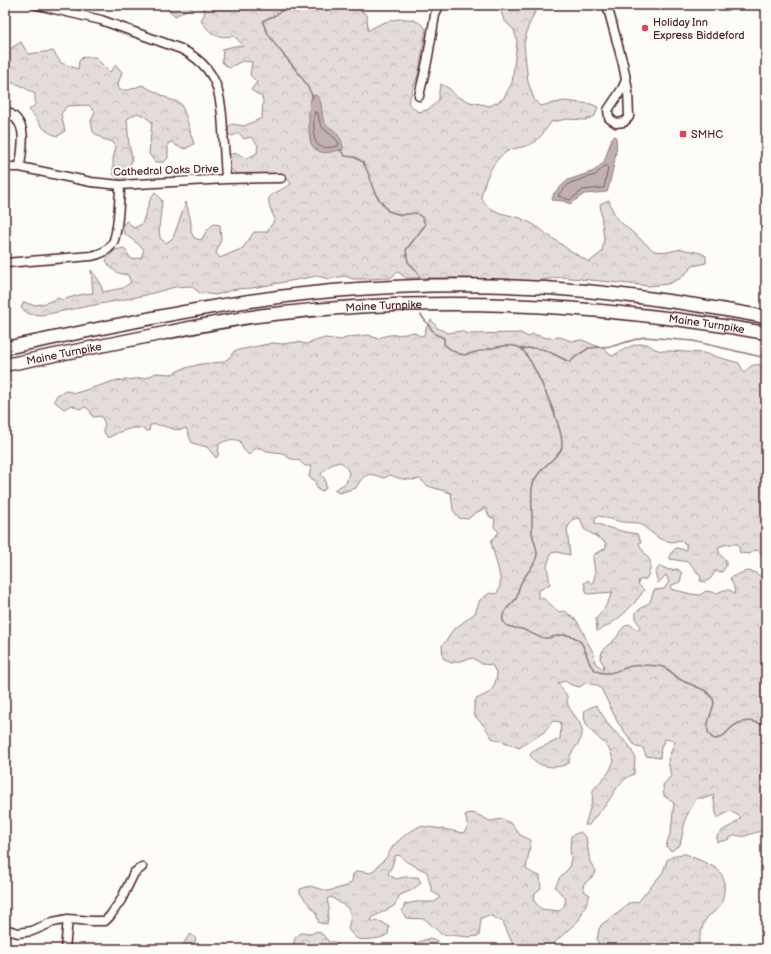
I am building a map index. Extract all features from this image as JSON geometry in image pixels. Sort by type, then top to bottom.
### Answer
[{"type":"highway","name":"Maine Turnpike","points":[[5,348],[201,309],[252,301],[331,292],[396,287],[524,287],[586,291],[678,301],[766,317]]},
{"type":"highway","name":"Maine Turnpike","points":[[5,365],[207,324],[272,314],[337,307],[387,305],[524,305],[587,308],[650,315],[766,333]]},
{"type":"highway","points":[[742,329],[753,337],[766,341]]},
{"type":"street","points":[[37,5],[101,20],[181,49],[202,63],[215,80],[221,100],[226,179]]},
{"type":"street","points":[[419,96],[427,62],[435,15],[439,5]]},
{"type":"street","points":[[607,5],[623,64],[628,90],[629,113],[622,123],[614,123],[608,117],[609,107],[622,89],[626,80]]},
{"type":"street","points":[[609,107],[614,103],[619,102],[626,105],[629,113]]},
{"type":"street","points":[[5,111],[18,121],[23,133],[20,167]]},
{"type":"street","name":"Cathedral Oaks Drive","points":[[5,166],[20,167],[91,182],[120,185],[226,179],[281,178]]},
{"type":"street","points":[[5,263],[90,256],[106,251],[112,244],[116,234],[120,185]]},
{"type":"street","points":[[5,929],[18,933],[32,931],[53,922],[68,919],[92,921],[105,920],[110,916],[121,900],[134,873],[142,867]]},
{"type":"street","points":[[65,949],[68,919]]},
{"type":"green space","points":[[168,5],[196,5],[175,16],[167,8]]},
{"type":"green space","points":[[201,5],[351,5],[367,15],[368,31],[374,27],[398,19],[414,20],[426,29],[419,72],[408,103],[418,112],[432,107],[437,102],[439,99],[441,84],[450,89],[456,96],[470,102],[490,106],[503,99],[512,83],[517,41],[514,30],[504,20],[501,11],[508,5],[527,5],[537,8],[528,27],[524,44],[528,82],[534,99],[540,106],[564,101],[591,104],[598,107],[595,116],[586,120],[567,119],[551,122],[533,143],[506,152],[496,161],[489,172],[481,197],[488,207],[500,213],[520,218],[533,224],[569,250],[589,262],[602,252],[604,239],[600,204],[609,200],[617,219],[654,251],[668,252],[681,249],[701,253],[706,256],[706,263],[693,266],[681,278],[668,284],[649,286],[561,277],[537,281],[466,278],[406,278],[398,272],[390,278],[353,279],[345,276],[329,279],[317,276],[252,288],[236,289],[216,295],[200,293],[191,286],[175,287],[142,296],[42,315],[29,314],[21,308],[24,302],[37,305],[58,298],[62,300],[93,293],[91,270],[100,282],[103,292],[123,288],[131,282],[128,275],[115,271],[106,260],[115,250],[124,248],[131,259],[141,258],[144,249],[124,233],[122,225],[127,221],[134,228],[142,224],[150,200],[155,192],[162,201],[159,224],[160,238],[166,243],[173,238],[186,202],[191,222],[191,232],[194,238],[201,240],[208,229],[214,224],[220,225],[221,239],[216,253],[220,258],[243,248],[254,232],[267,232],[275,219],[269,204],[269,199],[274,193],[291,184],[285,175],[267,173],[238,176],[229,167],[228,155],[237,153],[246,159],[257,153],[258,145],[251,137],[244,139],[239,133],[232,136],[226,133],[228,127],[232,124],[244,126],[262,118],[262,97],[251,90],[257,82],[250,75],[252,62],[242,61],[229,68],[222,62],[223,49],[234,46],[244,46],[234,36],[223,37],[212,33],[201,21],[205,12]]},
{"type":"green space","points":[[21,42],[28,54],[53,51],[61,63],[78,69],[79,61],[83,57],[95,57],[110,72],[116,65],[122,72],[118,84],[119,90],[129,90],[142,85],[180,103],[194,144],[185,149],[172,142],[168,143],[168,158],[164,162],[155,162],[149,154],[152,122],[137,113],[127,119],[129,145],[132,157],[129,174],[122,181],[113,174],[113,159],[116,147],[113,142],[103,139],[93,132],[91,121],[95,112],[89,105],[67,106],[61,114],[65,131],[58,136],[44,129],[29,110],[35,105],[35,94],[20,85],[5,81],[5,52]]},
{"type":"green space","points":[[431,320],[437,328],[447,333],[462,331],[467,334],[521,333],[528,337],[533,334],[547,338],[560,337],[571,341],[582,340],[606,350],[612,356],[637,344],[647,344],[654,349],[703,353],[739,363],[744,373],[754,365],[766,367],[766,557],[758,550],[753,551],[750,554],[740,553],[738,544],[728,544],[718,547],[720,555],[726,560],[726,566],[722,572],[716,571],[706,582],[700,581],[701,577],[689,562],[670,559],[670,554],[676,548],[686,550],[686,544],[680,540],[672,542],[660,539],[639,523],[622,522],[599,516],[595,518],[595,523],[616,530],[637,534],[641,542],[639,543],[649,560],[651,567],[646,579],[639,580],[638,584],[644,590],[635,602],[624,614],[611,624],[597,631],[596,619],[604,609],[613,592],[587,594],[584,583],[588,580],[592,584],[595,573],[593,555],[606,548],[605,542],[584,529],[580,518],[573,519],[567,529],[570,555],[557,552],[551,553],[547,566],[550,584],[538,591],[538,598],[543,598],[559,612],[565,611],[577,621],[594,654],[595,663],[603,669],[604,665],[600,659],[605,648],[616,638],[625,626],[629,624],[636,629],[640,629],[636,620],[636,612],[650,602],[654,590],[664,589],[669,582],[666,575],[658,583],[655,572],[660,566],[669,570],[678,569],[682,573],[680,582],[672,585],[671,589],[691,594],[700,595],[706,591],[717,593],[724,590],[730,590],[735,594],[730,578],[746,571],[754,572],[766,580],[766,831],[744,836],[735,835],[727,840],[717,842],[717,836],[723,830],[738,821],[741,817],[730,811],[717,818],[713,795],[706,798],[697,798],[686,817],[680,845],[671,851],[666,846],[671,831],[674,803],[664,796],[663,785],[671,776],[668,760],[675,741],[665,739],[661,747],[660,758],[646,756],[643,748],[636,747],[618,723],[602,690],[597,685],[585,683],[580,687],[571,685],[565,681],[558,683],[567,696],[568,705],[579,721],[582,730],[581,739],[569,758],[569,763],[556,767],[541,765],[532,759],[530,755],[533,751],[560,739],[561,722],[553,721],[544,732],[519,748],[492,738],[485,727],[474,715],[474,705],[476,699],[486,695],[493,688],[497,674],[492,665],[482,664],[473,658],[451,663],[443,658],[442,645],[452,631],[475,613],[480,600],[490,593],[496,594],[500,587],[500,576],[491,541],[499,532],[494,527],[495,519],[490,517],[485,508],[468,519],[459,518],[453,510],[451,493],[428,486],[420,479],[404,479],[390,475],[384,478],[374,475],[367,475],[362,479],[356,488],[339,493],[334,490],[346,483],[349,473],[341,462],[332,465],[323,472],[321,475],[325,479],[326,488],[323,491],[318,490],[314,480],[309,477],[311,466],[305,466],[300,461],[289,458],[282,453],[267,451],[261,448],[256,448],[249,455],[243,449],[240,441],[234,440],[219,444],[218,456],[216,458],[207,447],[192,443],[186,428],[177,430],[160,425],[150,425],[149,431],[140,428],[131,428],[108,438],[103,431],[105,424],[101,416],[93,417],[86,407],[79,409],[72,405],[64,409],[54,401],[57,395],[66,391],[76,393],[114,381],[146,378],[156,373],[172,374],[182,369],[201,364],[223,362],[229,358],[234,351],[273,343],[282,344],[298,342],[306,344],[325,338],[341,340],[349,337],[369,335],[378,339],[386,336],[413,332],[420,336],[424,335]]},
{"type":"green space","points":[[596,705],[611,728],[628,744],[635,757],[634,774],[620,784],[605,806],[589,825],[585,825],[592,802],[593,790],[609,772],[614,761],[609,749],[585,722],[585,710]]},
{"type":"green space","points":[[469,813],[476,814],[490,821],[502,819],[512,824],[520,835],[531,840],[526,869],[540,876],[541,888],[535,893],[534,901],[541,909],[559,911],[564,906],[566,899],[555,887],[560,877],[569,868],[571,858],[571,836],[580,832],[586,837],[590,862],[596,871],[594,875],[583,885],[585,892],[590,895],[579,920],[554,943],[554,949],[515,949],[503,922],[489,915],[481,918],[479,936],[468,937],[441,934],[425,919],[406,918],[402,911],[405,904],[416,902],[435,902],[440,897],[432,891],[427,872],[407,862],[399,855],[395,856],[388,874],[396,879],[418,877],[421,883],[412,890],[400,895],[394,906],[373,917],[371,921],[382,922],[389,927],[388,934],[382,937],[364,940],[356,938],[348,929],[351,916],[348,908],[331,897],[327,899],[329,908],[327,924],[319,923],[316,913],[300,893],[300,889],[310,886],[328,891],[347,886],[352,881],[353,874],[358,871],[371,873],[386,858],[393,846],[406,834],[420,826],[463,833],[468,827],[465,815]]},
{"type":"green space","points":[[686,854],[717,869],[724,881],[724,891],[721,904],[704,922],[697,949],[601,949],[597,940],[599,929],[602,924],[621,911],[628,903],[638,902],[663,872],[667,860],[675,855]]},
{"type":"green space","points":[[317,931],[329,942],[335,942],[339,947],[338,949],[292,949],[295,938],[301,933],[311,934]]},
{"type":"green space","points":[[191,934],[196,939],[192,949],[179,949],[183,946],[187,937]]},
{"type":"green space","points":[[430,938],[437,941],[439,946],[437,949],[407,949],[411,945]]},
{"type":"water","points":[[316,95],[321,104],[324,123],[338,135],[342,143],[343,150],[321,152],[316,150],[312,145],[309,133],[309,112],[312,96]]},
{"type":"water","points":[[615,136],[616,153],[607,192],[584,194],[570,204],[563,201],[552,200],[554,193],[568,180],[594,171],[604,162],[612,138]]},
{"type":"waterway","points":[[290,5],[274,16],[264,20],[263,23],[274,42],[302,78],[313,98]]},
{"type":"waterway","points":[[340,150],[345,156],[354,157],[363,162],[376,195],[388,211],[401,215],[416,213],[423,218],[425,225],[406,250],[408,262],[416,270],[420,277]]},
{"type":"waterway","points":[[421,315],[435,334],[444,338],[444,344],[459,354],[465,355],[510,345],[522,349],[543,386],[560,430],[562,442],[561,450],[540,472],[532,488],[532,533],[537,549],[537,556],[532,567],[520,584],[516,599],[508,607],[504,614],[503,621],[505,624],[544,638],[565,635],[577,639],[582,643],[591,665],[599,672],[608,673],[638,665],[666,668],[681,680],[706,691],[713,699],[714,703],[708,723],[708,732],[715,739],[722,737],[734,725],[739,723],[752,721],[766,726]]},
{"type":"waterway","points":[[521,349],[541,349],[570,362],[589,348],[613,346],[644,337],[693,341],[766,358]]},
{"type":"place","name":"Holiday Inn Express Biddeford","points":[[645,28]]},
{"type":"place","name":"SMHC","points":[[683,134]]}]
